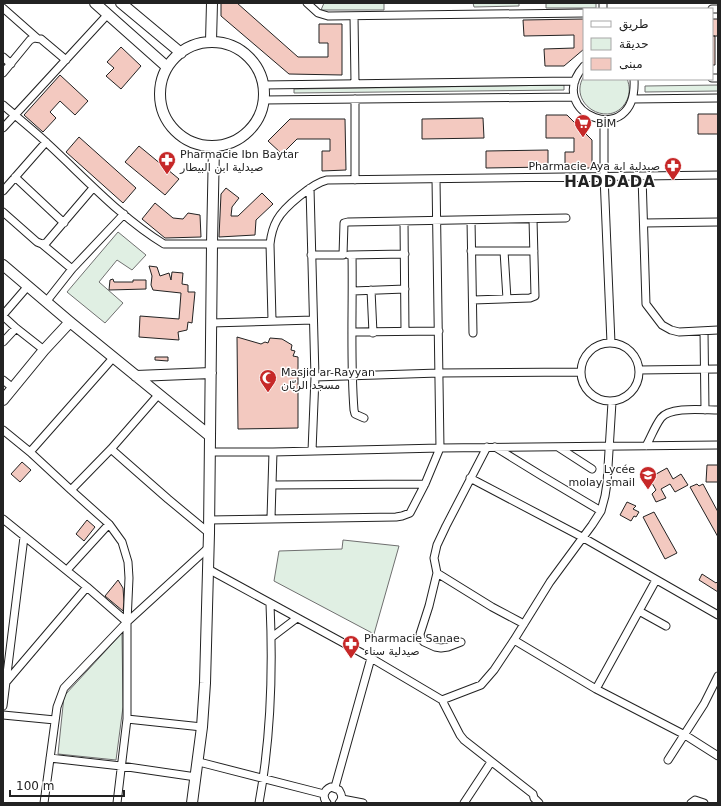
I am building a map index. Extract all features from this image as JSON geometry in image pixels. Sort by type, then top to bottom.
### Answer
[{"type":"street","points":[[95,3],[167,67]]},
{"type":"street","points":[[121,3],[181,53]]},
{"type":"street","points":[[211,41],[212,3]]},
{"type":"street","points":[[307,3],[318,13],[328,16],[583,13]]},
{"type":"street","points":[[3,8],[37,38],[41,39],[66,60]]},
{"type":"street","points":[[3,128],[108,14]]},
{"type":"street","points":[[354,16],[355,83]]},
{"type":"street","points":[[3,73],[30,40],[37,38]]},
{"type":"street","points":[[211,41],[226,44],[240,51],[251,61],[259,74],[263,85],[263,100],[258,117],[251,128],[240,138],[228,144],[214,146],[198,144],[183,138],[171,126],[163,112],[160,95],[162,79],[167,67],[181,53],[196,45],[211,41]]},
{"type":"street","points":[[3,57],[11,64]]},
{"type":"street","points":[[583,67],[575,81],[574,97],[581,109],[587,115],[596,119],[604,120],[619,116],[625,112],[633,100],[635,91],[634,80]]},
{"type":"street","points":[[263,85],[575,81]]},
{"type":"street","points":[[263,100],[574,97]]},
{"type":"street","points":[[633,100],[718,98]]},
{"type":"street","points":[[355,99],[356,180]]},
{"type":"street","points":[[3,105],[46,142],[93,188],[124,214],[164,244],[270,244]]},
{"type":"street","points":[[604,120],[604,176],[611,343]]},
{"type":"street","points":[[3,190],[46,142]]},
{"type":"street","points":[[192,803],[202,727],[208,569],[214,146]]},
{"type":"street","points":[[272,320],[271,234],[277,219],[283,212],[320,181],[718,175]]},
{"type":"street","points":[[642,176],[646,304],[662,325],[671,330],[679,332],[718,330]]},
{"type":"street","points":[[14,177],[64,224]]},
{"type":"street","points":[[209,520],[402,516],[410,513],[425,484],[440,448],[436,179]]},
{"type":"street","points":[[42,244],[46,244],[93,188]]},
{"type":"street","points":[[310,188],[315,376],[312,451]]},
{"type":"street","points":[[3,212],[37,242],[42,244],[72,269]]},
{"type":"street","points":[[46,302],[72,269],[124,214]]},
{"type":"street","points":[[473,300],[530,298],[535,296],[533,218]]},
{"type":"street","points":[[343,255],[344,223],[566,218]]},
{"type":"street","points":[[471,220],[473,333]]},
{"type":"street","points":[[404,221],[405,331]]},
{"type":"street","points":[[644,223],[718,222]]},
{"type":"street","points":[[472,251],[534,251]]},
{"type":"street","points":[[504,251],[508,299]]},
{"type":"street","points":[[311,254],[405,254]]},
{"type":"street","points":[[352,255],[353,332],[351,375],[355,414],[364,418]]},
{"type":"street","points":[[3,264],[113,358],[210,436]]},
{"type":"street","points":[[28,286],[3,315],[16,328],[44,350]]},
{"type":"street","points":[[353,291],[405,289]]},
{"type":"street","points":[[371,290],[373,333]]},
{"type":"street","points":[[211,323],[272,320],[313,320]]},
{"type":"street","points":[[3,400],[44,350],[70,322]]},
{"type":"street","points":[[3,342],[16,328]]},
{"type":"street","points":[[353,332],[373,333],[439,331]]},
{"type":"street","points":[[704,331],[705,410]]},
{"type":"street","points":[[605,343],[617,343],[626,347],[634,354],[639,370],[640,376],[631,393],[623,399],[612,402],[595,398],[587,391],[583,385],[581,372],[582,364],[586,355],[595,347],[605,343]]},
{"type":"street","points":[[30,452],[113,358]]},
{"type":"street","points":[[639,370],[718,369]]},
{"type":"street","points":[[315,376],[581,372]]},
{"type":"street","points":[[136,376],[211,373]]},
{"type":"street","points":[[3,380],[13,388]]},
{"type":"street","points":[[71,490],[159,394]]},
{"type":"street","points":[[442,700],[481,685],[514,640],[550,582],[601,511],[606,490],[612,402]]},
{"type":"street","points":[[646,446],[661,418],[668,413],[676,411],[718,410]]},
{"type":"street","points":[[3,430],[30,452],[110,524],[122,542],[128,562],[129,578],[127,622],[127,719],[117,803]]},
{"type":"street","points":[[210,452],[558,446],[610,447],[718,445]]},
{"type":"street","points":[[558,446],[592,469]]},
{"type":"street","points":[[461,642],[441,648],[424,642],[420,636],[437,573],[434,558],[437,545],[487,447]]},
{"type":"street","points":[[495,447],[601,511]]},
{"type":"street","points":[[111,448],[168,499],[209,532]]},
{"type":"street","points":[[271,518],[273,452]]},
{"type":"street","points":[[470,478],[582,537],[718,615]]},
{"type":"street","points":[[272,485],[425,484]]},
{"type":"street","points":[[3,519],[67,570],[127,622]]},
{"type":"street","points":[[67,570],[110,524]]},
{"type":"street","points":[[3,706],[24,537]]},
{"type":"street","points":[[44,803],[54,720],[64,688],[127,622],[208,548]]},
{"type":"street","points":[[208,569],[371,658],[442,700],[460,735],[491,762],[533,794],[534,798],[539,803]]},
{"type":"street","points":[[437,573],[492,607],[524,624]]},
{"type":"street","points":[[596,689],[656,580]]},
{"type":"street","points":[[6,681],[87,587]]},
{"type":"street","points":[[259,803],[264,779],[269,718],[272,637],[270,604]]},
{"type":"street","points":[[639,611],[666,626]]},
{"type":"street","points":[[272,637],[297,618]]},
{"type":"street","points":[[514,640],[596,689],[685,736],[718,756]]},
{"type":"street","points":[[335,787],[371,658]]},
{"type":"street","points":[[668,760],[685,736],[718,676]]},
{"type":"street","points":[[3,715],[54,720]]},
{"type":"street","points":[[127,719],[202,727]]},
{"type":"street","points":[[50,758],[122,766],[196,777]]},
{"type":"street","points":[[198,762],[324,794]]},
{"type":"street","points":[[464,803],[491,762]]},
{"type":"street","points":[[327,803],[325,801],[324,794],[328,788],[335,787],[342,794],[340,801],[363,803]]},
{"type":"street","points":[[691,803],[695,800],[704,803]]},
{"type":"green space","points":[[324,3],[384,3],[384,10],[321,10]]},
{"type":"green space","points":[[473,3],[519,3],[519,6],[474,7]]},
{"type":"green space","points":[[546,3],[596,3],[596,8],[546,8]]},
{"type":"green space","points":[[583,79],[583,80],[627,80],[629,95],[620,109],[611,113],[602,114],[586,105],[581,96],[580,87]]},
{"type":"green space","points":[[564,85],[564,90],[294,93],[294,89]]},
{"type":"green space","points":[[718,85],[718,91],[645,92],[645,86]]},
{"type":"green space","points":[[118,232],[146,255],[132,270],[117,260],[99,282],[123,303],[105,323],[67,292]]},
{"type":"green space","points":[[343,540],[399,546],[374,634],[274,581],[279,551],[342,549]]},
{"type":"green space","points":[[122,633],[123,707],[116,760],[58,754],[64,696]]},
{"type":"building","points":[[221,3],[237,3],[298,57],[328,57],[328,43],[319,43],[319,24],[342,24],[342,75],[289,74],[221,16]]},
{"type":"building","points":[[583,19],[583,50],[564,66],[545,66],[544,49],[574,48],[574,35],[524,36],[523,20]]},
{"type":"building","points":[[713,19],[718,19],[718,36],[713,36]]},
{"type":"building","points":[[713,36],[715,36],[715,65],[713,65]]},
{"type":"building","points":[[121,47],[141,66],[121,89],[106,76],[114,68],[107,62]]},
{"type":"building","points":[[60,75],[88,101],[75,115],[60,101],[50,112],[56,118],[43,132],[24,115]]},
{"type":"building","points":[[698,114],[718,114],[718,134],[698,134]]},
{"type":"building","points":[[546,115],[567,115],[592,140],[592,168],[565,168],[565,152],[574,152],[574,138],[546,138]]},
{"type":"building","points":[[483,118],[484,138],[422,139],[422,119]]},
{"type":"building","points":[[290,119],[345,119],[346,170],[322,171],[322,151],[330,151],[330,139],[297,139],[282,154],[268,141]]},
{"type":"building","points":[[79,137],[136,188],[123,203],[66,152]]},
{"type":"building","points":[[139,146],[179,179],[165,195],[125,162]]},
{"type":"building","points":[[548,150],[548,167],[486,168],[486,151]]},
{"type":"building","points":[[226,188],[239,198],[232,207],[231,216],[238,216],[262,193],[273,204],[256,220],[255,235],[219,237],[221,194]]},
{"type":"building","points":[[155,203],[173,218],[183,219],[188,213],[200,215],[201,237],[165,238],[142,219]]},
{"type":"building","points":[[149,266],[157,267],[160,276],[169,273],[171,280],[172,272],[183,273],[182,284],[188,285],[188,292],[195,292],[192,323],[188,322],[187,330],[178,332],[179,340],[139,337],[140,316],[179,319],[181,293],[153,290],[151,285],[152,276]]},
{"type":"building","points":[[113,279],[114,282],[146,280],[146,289],[109,290],[110,280]]},
{"type":"building","name":"Masjid ar-Rayyan مسجد الريّان","points":[[237,337],[261,344],[265,342],[268,343],[270,338],[282,339],[292,345],[291,350],[295,351],[293,356],[298,357],[298,428],[238,429]]},
{"type":"building","points":[[155,357],[168,357],[168,361],[155,360]]},
{"type":"building","points":[[22,462],[31,470],[20,482],[11,474]]},
{"type":"building","points":[[707,465],[718,465],[718,482],[706,482]]},
{"type":"building","points":[[667,468],[673,479],[681,474],[688,485],[675,492],[670,484],[661,489],[666,498],[656,502],[652,494],[656,490],[649,478]]},
{"type":"building","points":[[697,484],[699,486],[703,484],[718,512],[718,537],[690,487]]},
{"type":"building","points":[[627,502],[636,506],[633,509],[639,512],[631,521],[620,515]]},
{"type":"building","points":[[654,512],[677,553],[665,559],[643,517]]},
{"type":"building","points":[[87,520],[95,527],[84,541],[76,534]]},
{"type":"building","points":[[702,574],[716,583],[718,581],[718,592],[699,580]]},
{"type":"building","points":[[118,580],[123,588],[123,611],[105,596]]},
{"type":"place","name":"BİM","points":[[583,138]]},
{"type":"place","name":"Pharmacie Ibn Baytar صيدلية ابن البيطار","points":[[167,175]]},
{"type":"place","name":"Pharmacie Aya صيدلية اية","points":[[673,181]]},
{"type":"place","name":"Masjid ar-Rayyan مسجد الريّان","points":[[268,393]]},
{"type":"place","name":"Lycée molay smail","points":[[648,490]]},
{"type":"place","name":"Pharmacie Sanae صيدلية سناء","points":[[351,659]]},
{"type":"district","name":"HADDADA","points":[[610,182]]}]
